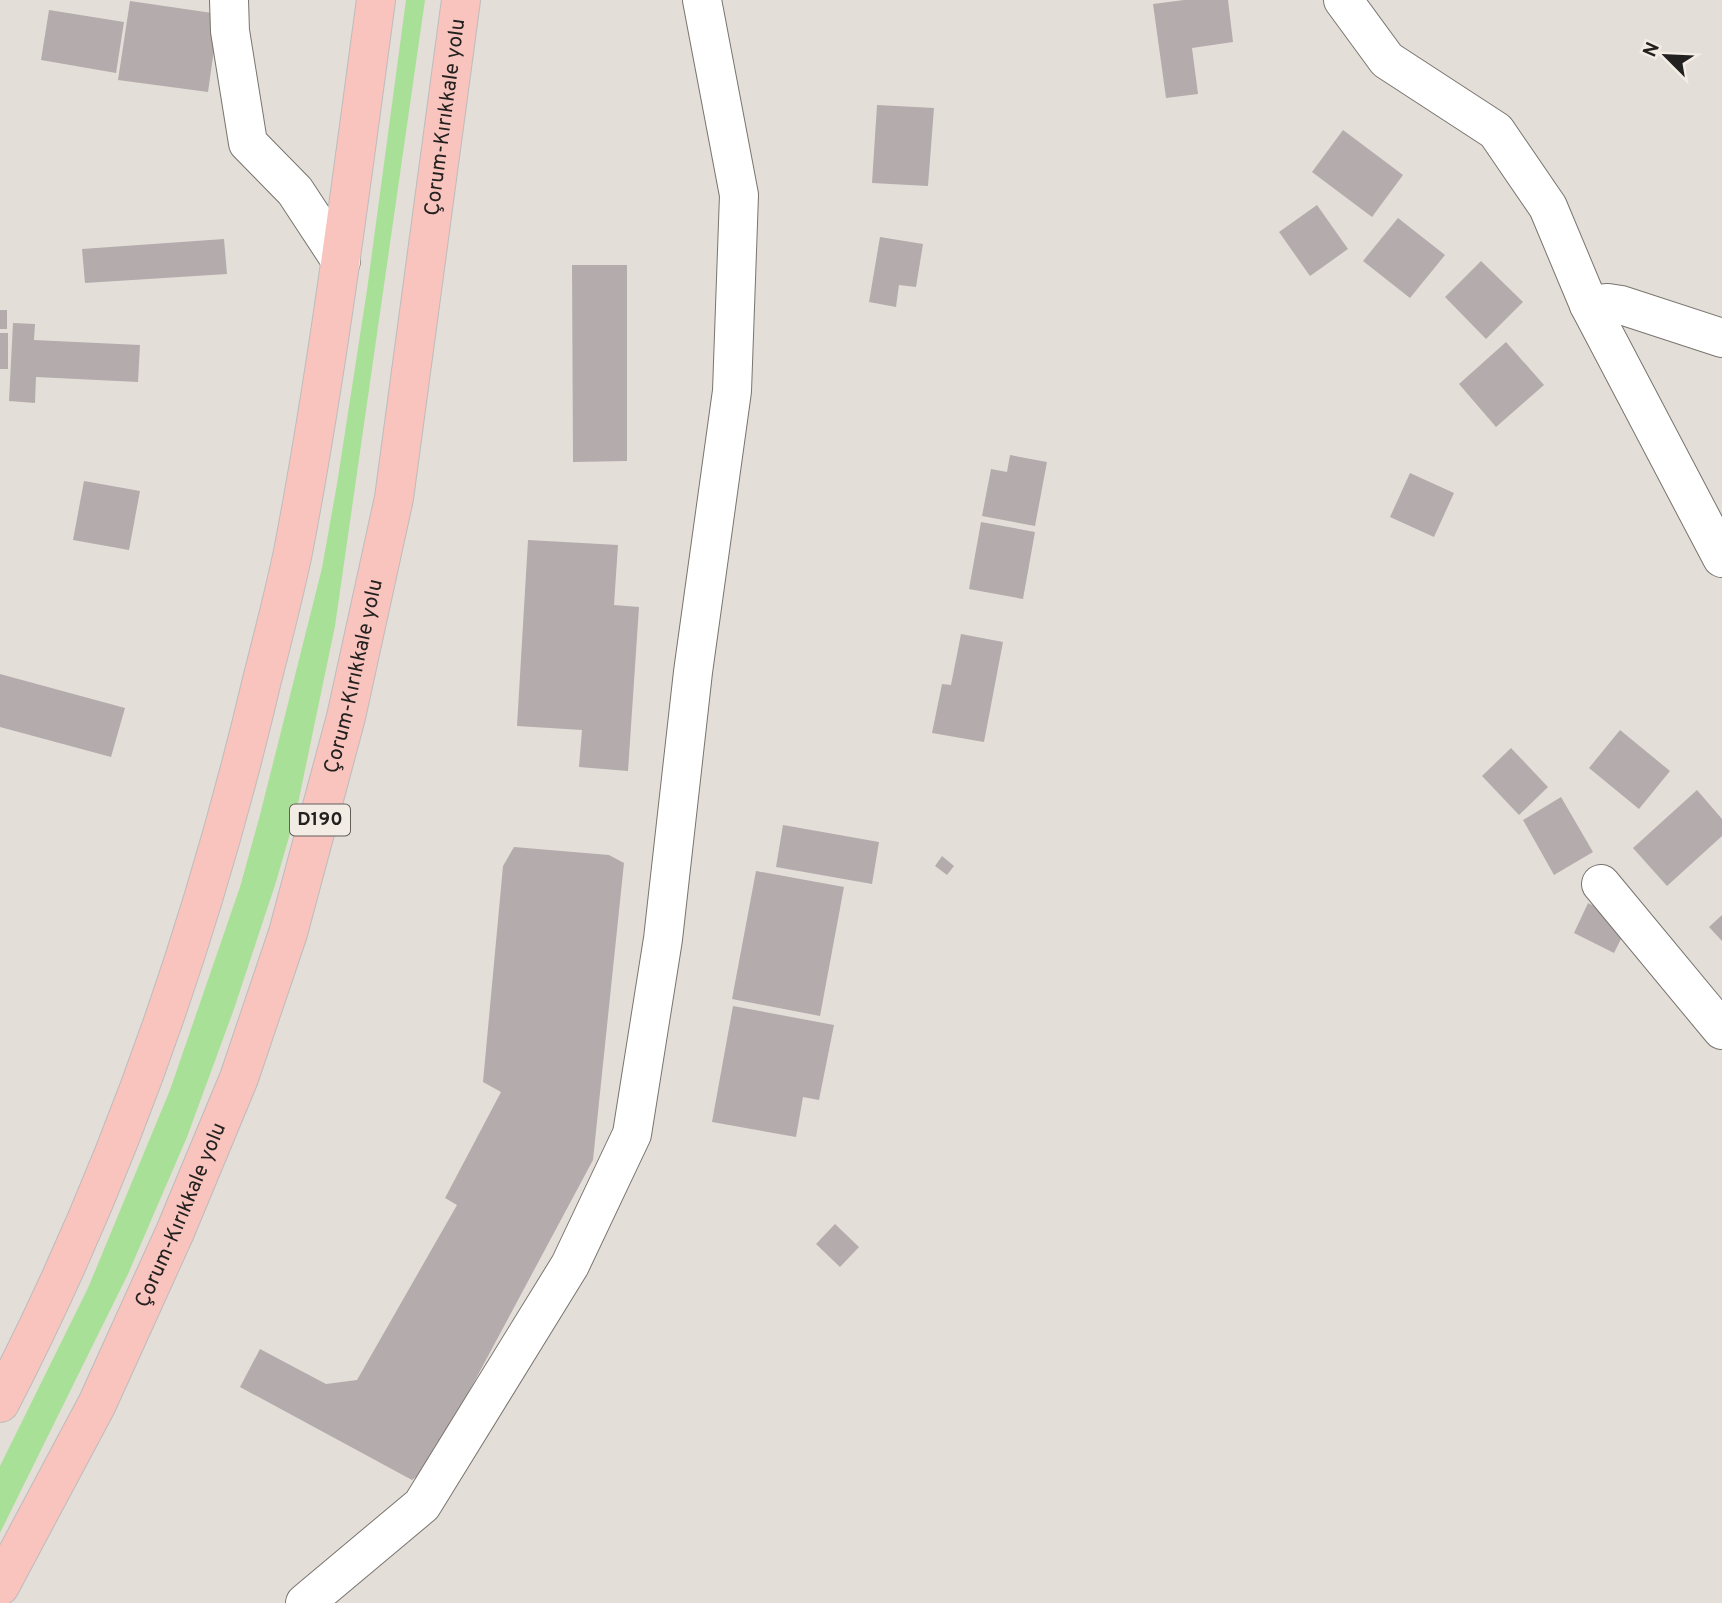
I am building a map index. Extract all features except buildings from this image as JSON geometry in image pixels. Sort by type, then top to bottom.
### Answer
[{"type":"highway","points":[[0,1403],[99,1190],[163,1025],[203,902],[244,756],[293,554],[341,261],[376,0]]},
{"type":"highway","name":"Çorum-Kırıkkale yolu","points":[[0,1586],[97,1404],[175,1232],[239,1078],[288,933],[346,717],[394,498],[461,0]]},
{"type":"street","points":[[229,0],[230,31],[248,143],[295,191],[341,261]]},
{"type":"street","points":[[305,1603],[346,1589],[422,1505],[570,1265],[632,1134],[663,939],[693,672],[732,391],[739,194],[702,0]]},
{"type":"street","points":[[1343,0],[1387,60],[1496,131],[1548,207],[1589,304],[1722,558]]},
{"type":"street","points":[[1589,304],[1621,305],[1722,338]]},
{"type":"street","points":[[1601,884],[1722,1030]]},
{"type":"green space","points":[[406,0],[425,0],[335,626],[296,813],[234,1009],[187,1137],[128,1274],[0,1533],[0,1466],[88,1288],[170,1090],[240,887],[260,815],[322,568],[367,290]]}]
